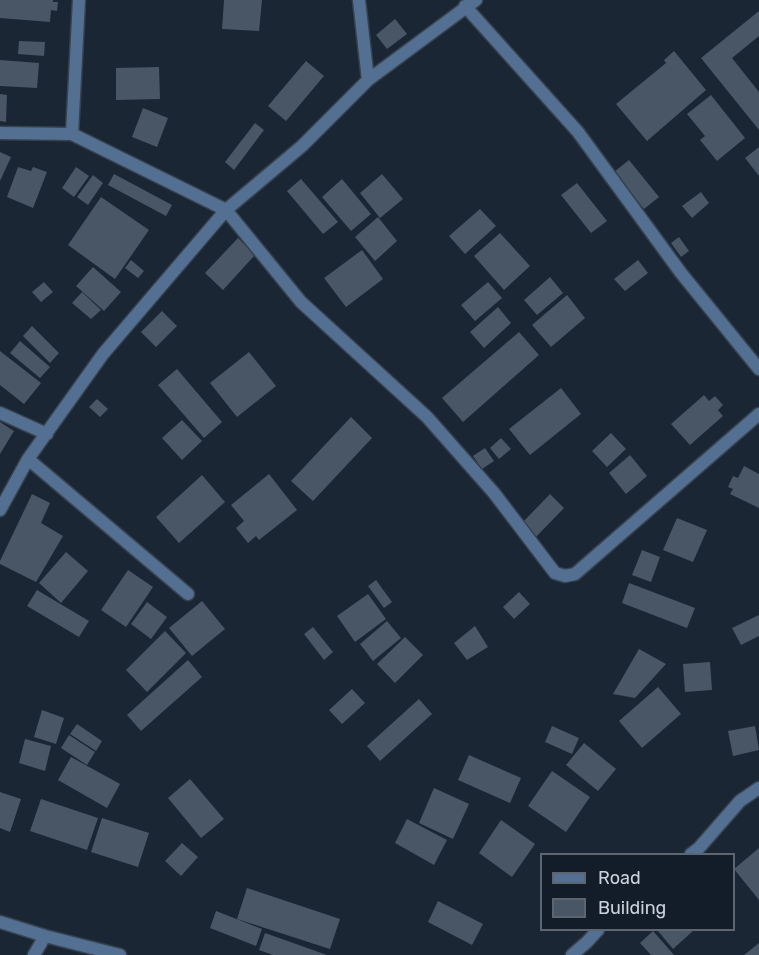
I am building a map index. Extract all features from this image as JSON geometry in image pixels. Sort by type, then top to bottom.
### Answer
[{"type":"street","points":[[72,134],[79,0]]},
{"type":"street","points":[[359,0],[368,80]]},
{"type":"street","points":[[0,510],[28,459],[103,354],[226,210],[302,146],[368,80],[470,3],[578,132],[681,273],[759,369]]},
{"type":"street","points":[[0,133],[72,134],[226,210],[302,302],[427,417],[494,493],[555,573],[565,576],[575,574],[759,414]]},
{"type":"street","points":[[0,413],[47,434]]},
{"type":"street","points":[[28,459],[188,594]]},
{"type":"street","points":[[693,853],[740,801],[759,788]]},
{"type":"street","points":[[0,922],[120,955]]},
{"type":"street","points":[[572,955],[597,931]]},
{"type":"street","points":[[34,955],[45,936]]},
{"type":"building","points":[[0,0],[53,0],[53,2],[58,2],[57,11],[51,10],[50,22],[0,18]]},
{"type":"building","points":[[224,0],[262,0],[259,31],[222,29]]},
{"type":"building","points":[[759,11],[759,36],[732,58],[759,92],[759,130],[701,58]]},
{"type":"building","points":[[395,19],[407,34],[387,49],[376,35]]},
{"type":"building","points":[[19,41],[45,42],[44,56],[18,54]]},
{"type":"building","points":[[674,51],[706,90],[647,141],[616,104],[666,63],[664,60]]},
{"type":"building","points":[[0,60],[39,63],[37,88],[0,86]]},
{"type":"building","points":[[306,61],[324,76],[286,121],[268,106]]},
{"type":"building","points":[[159,67],[160,99],[116,100],[116,68]]},
{"type":"building","points":[[0,94],[7,95],[6,122],[0,121]]},
{"type":"building","points":[[711,95],[745,138],[717,161],[700,140],[705,136],[687,114]]},
{"type":"building","points":[[143,108],[168,118],[157,147],[132,137]]},
{"type":"building","points":[[255,123],[264,130],[234,170],[225,162]]},
{"type":"building","points":[[759,147],[759,176],[745,158]]},
{"type":"building","points":[[0,152],[11,157],[0,181]]},
{"type":"building","points":[[629,160],[659,197],[644,209],[614,172]]},
{"type":"building","points":[[18,167],[31,171],[33,167],[47,172],[33,208],[7,197]]},
{"type":"building","points":[[76,167],[89,176],[74,197],[62,188]]},
{"type":"building","points":[[114,174],[172,205],[166,216],[108,185]]},
{"type":"building","points":[[382,174],[403,199],[380,218],[360,193]]},
{"type":"building","points":[[93,175],[103,183],[88,205],[77,197]]},
{"type":"building","points":[[301,179],[338,222],[323,234],[287,191]]},
{"type":"building","points":[[342,179],[371,214],[351,231],[322,197]]},
{"type":"building","points":[[577,183],[607,221],[591,233],[561,195]]},
{"type":"building","points":[[701,192],[709,203],[692,218],[682,206]]},
{"type":"building","points":[[101,197],[149,230],[115,279],[68,245]]},
{"type":"building","points":[[480,209],[496,226],[465,254],[449,236]]},
{"type":"building","points":[[378,217],[397,241],[375,261],[355,237]]},
{"type":"building","points":[[500,233],[530,266],[504,290],[474,256]]},
{"type":"building","points":[[679,237],[689,251],[681,257],[671,243]]},
{"type":"building","points":[[238,238],[255,255],[223,290],[205,273]]},
{"type":"building","points":[[362,250],[383,279],[346,307],[324,278]]},
{"type":"building","points":[[131,260],[144,271],[138,278],[125,268]]},
{"type":"building","points":[[638,260],[648,273],[625,291],[614,279]]},
{"type":"building","points":[[93,267],[121,292],[104,311],[76,286]]},
{"type":"building","points":[[550,277],[563,293],[537,315],[524,300]]},
{"type":"building","points":[[44,282],[53,292],[41,302],[32,292]]},
{"type":"building","points":[[488,282],[502,298],[475,321],[461,305]]},
{"type":"building","points":[[82,292],[101,310],[91,319],[72,303]]},
{"type":"building","points":[[567,295],[585,318],[551,347],[532,325]]},
{"type":"building","points":[[498,307],[511,323],[484,348],[470,332]]},
{"type":"building","points":[[162,311],[177,326],[156,347],[141,332]]},
{"type":"building","points":[[32,326],[59,353],[50,363],[23,336]]},
{"type":"building","points":[[519,332],[539,355],[463,422],[442,398]]},
{"type":"building","points":[[20,341],[50,367],[40,378],[10,353]]},
{"type":"building","points":[[0,351],[41,383],[24,404],[0,385]]},
{"type":"building","points":[[249,352],[276,386],[237,417],[210,383]]},
{"type":"building","points":[[177,369],[222,422],[204,438],[158,385]]},
{"type":"building","points":[[561,388],[581,414],[530,455],[509,429]]},
{"type":"building","points":[[704,395],[709,401],[715,396],[723,405],[718,410],[723,416],[690,445],[671,424]]},
{"type":"building","points":[[97,399],[108,409],[100,417],[89,407]]},
{"type":"building","points":[[351,417],[372,438],[313,501],[291,481]]},
{"type":"building","points":[[182,420],[202,441],[182,460],[162,438]]},
{"type":"building","points":[[0,422],[14,431],[0,454]]},
{"type":"building","points":[[611,433],[626,449],[607,467],[592,451]]},
{"type":"building","points":[[501,438],[511,449],[499,459],[490,448]]},
{"type":"building","points":[[485,448],[494,461],[482,469],[473,456]]},
{"type":"building","points":[[630,455],[647,476],[626,494],[609,473]]},
{"type":"building","points":[[744,466],[759,474],[759,508],[730,494],[733,489],[728,487],[733,476],[738,478]]},
{"type":"building","points":[[269,474],[297,510],[259,540],[256,536],[248,543],[236,528],[244,521],[231,505]]},
{"type":"building","points":[[202,475],[225,502],[179,543],[156,517]]},
{"type":"building","points":[[32,494],[50,503],[41,523],[63,536],[36,582],[0,564]]},
{"type":"building","points":[[550,494],[564,508],[535,538],[521,524]]},
{"type":"building","points":[[677,518],[707,530],[693,562],[663,550]]},
{"type":"building","points":[[642,550],[660,557],[651,582],[632,575]]},
{"type":"building","points":[[66,552],[88,571],[61,603],[39,583]]},
{"type":"building","points":[[128,570],[153,587],[126,627],[101,610]]},
{"type":"building","points":[[376,580],[392,602],[384,608],[368,586]]},
{"type":"building","points":[[629,583],[695,608],[687,628],[622,603]]},
{"type":"building","points":[[37,590],[89,621],[79,637],[27,606]]},
{"type":"building","points":[[519,592],[530,604],[514,619],[503,607]]},
{"type":"building","points":[[368,594],[386,619],[355,642],[337,616]]},
{"type":"building","points":[[202,601],[225,629],[192,656],[169,628]]},
{"type":"building","points":[[147,602],[167,617],[151,639],[131,624]]},
{"type":"building","points":[[759,615],[759,636],[741,645],[732,628]]},
{"type":"building","points":[[387,621],[401,638],[373,661],[360,644]]},
{"type":"building","points":[[475,626],[488,647],[467,660],[454,643]]},
{"type":"building","points":[[313,627],[333,652],[324,660],[304,634]]},
{"type":"building","points":[[165,631],[186,653],[147,692],[126,670]]},
{"type":"building","points":[[405,637],[423,655],[395,683],[377,664]]},
{"type":"building","points":[[639,649],[666,664],[635,698],[613,694]]},
{"type":"building","points":[[188,660],[202,677],[141,731],[127,715]]},
{"type":"building","points":[[710,662],[712,690],[685,692],[683,664]]},
{"type":"building","points":[[658,687],[681,714],[642,748],[619,721]]},
{"type":"building","points":[[352,689],[365,703],[342,724],[329,710]]},
{"type":"building","points":[[419,699],[432,714],[380,761],[367,746]]},
{"type":"building","points":[[42,710],[64,718],[56,744],[34,737]]},
{"type":"building","points":[[77,724],[102,741],[96,751],[70,734]]},
{"type":"building","points":[[552,726],[579,738],[572,754],[545,742]]},
{"type":"building","points":[[755,726],[759,750],[733,756],[728,731]]},
{"type":"building","points":[[69,735],[95,752],[87,765],[61,748]]},
{"type":"building","points":[[25,739],[51,746],[45,771],[19,763]]},
{"type":"building","points":[[584,743],[616,769],[598,791],[566,765]]},
{"type":"building","points":[[469,755],[521,778],[510,803],[458,780]]},
{"type":"building","points":[[71,757],[120,784],[107,808],[58,780]]},
{"type":"building","points":[[552,771],[590,797],[566,832],[528,806]]},
{"type":"building","points":[[190,779],[224,819],[201,838],[168,798]]},
{"type":"building","points":[[434,788],[469,804],[453,839],[419,823]]},
{"type":"building","points":[[0,792],[21,799],[10,832],[0,828]]},
{"type":"building","points":[[41,799],[98,818],[87,850],[30,831]]},
{"type":"building","points":[[102,818],[149,833],[138,867],[91,852]]},
{"type":"building","points":[[407,819],[447,840],[434,865],[395,843]]},
{"type":"building","points":[[501,820],[535,844],[512,877],[479,853]]},
{"type":"building","points":[[182,843],[198,857],[181,876],[165,861]]},
{"type":"building","points":[[759,848],[759,900],[735,870]]},
{"type":"building","points":[[247,888],[340,919],[330,949],[237,919]]},
{"type":"building","points":[[438,901],[483,924],[472,945],[428,922]]},
{"type":"building","points":[[216,911],[262,929],[256,946],[210,928]]},
{"type":"building","points":[[653,931],[674,955],[651,955],[640,943]]},
{"type":"building","points":[[658,931],[693,931],[673,949]]},
{"type":"building","points":[[265,933],[327,955],[273,955],[259,950]]},
{"type":"building","points":[[759,943],[759,955],[744,955]]}]
